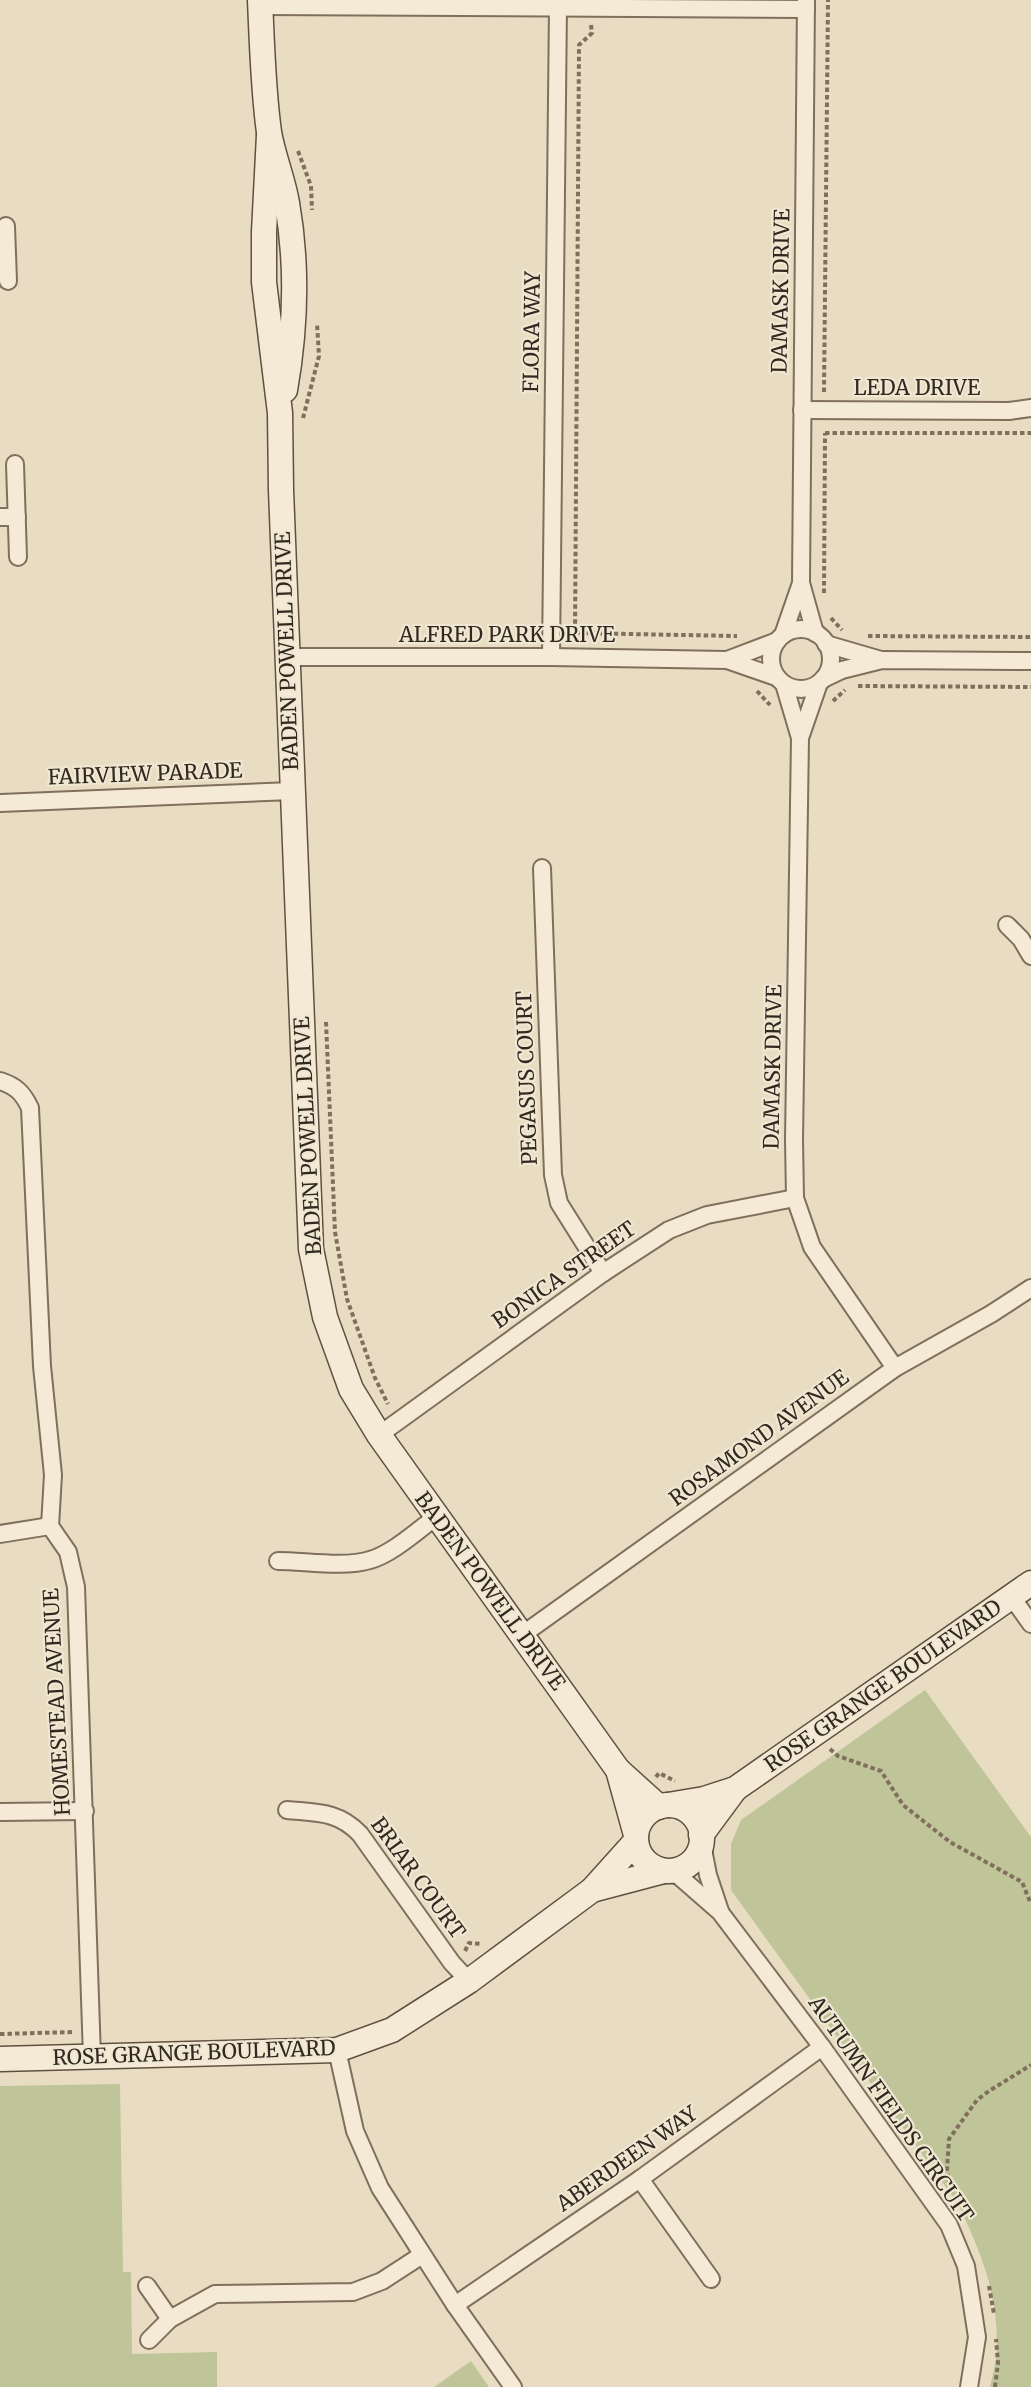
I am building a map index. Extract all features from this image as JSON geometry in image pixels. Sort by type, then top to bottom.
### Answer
[{"type":"street","points":[[260,3],[590,8],[806,4]]},
{"type":"street","name":"BADEN POWELL DRIVE","points":[[260,3],[269,135],[264,282],[292,417]]},
{"type":"street","name":"DAMASK DRIVE","points":[[806,4],[801,583],[821,638]]},
{"type":"street","name":"FLORA WAY","points":[[551,657],[558,7]]},
{"type":"street","name":"BADEN POWELL DRIVE","points":[[269,135],[286,200],[293,240],[295,281],[292,417],[280,490],[311,1249],[325,1317],[351,1389],[388,1428],[436,1517],[618,1770],[640,1790],[664,1806]]},
{"type":"street","points":[[6,226],[3,252],[8,281]]},
{"type":"street","points":[[264,282],[295,281]]},
{"type":"street","name":"LEDA DRIVE","points":[[802,410],[1009,411],[1031,408]]},
{"type":"street","points":[[15,464],[18,556]]},
{"type":"street","points":[[0,517],[17,517]]},
{"type":"street","name":"DAMASK DRIVE","points":[[780,638],[801,583]]},
{"type":"street","points":[[882,660],[799,629],[780,638],[772,650],[771,659],[780,681],[802,689],[842,670],[882,660],[1031,661]]},
{"type":"street","name":"ALFRED PARK DRIVE","points":[[727,660],[780,638]]},
{"type":"street","points":[[821,638],[831,662],[821,681]]},
{"type":"street","name":"ALFRED PARK DRIVE","points":[[287,657],[727,660],[780,681]]},
{"type":"street","name":"DAMASK DRIVE","points":[[780,681],[800,738]]},
{"type":"street","name":"DAMASK DRIVE","points":[[821,681],[800,738],[795,1198],[812,1247],[895,1368]]},
{"type":"street","name":"FAIRVIEW PARADE","points":[[0,803],[292,791]]},
{"type":"street","name":"PEGASUS COURT","points":[[542,868],[553,1175],[559,1203],[603,1273]]},
{"type":"street","points":[[1007,925],[1021,939],[1031,956]]},
{"type":"street","points":[[0,1081],[13,1085],[24,1095],[30,1108],[42,1366],[53,1475],[50,1526],[0,1534]]},
{"type":"street","name":"BONICA STREET","points":[[388,1428],[603,1273],[669,1230],[716,1213],[795,1198]]},
{"type":"street","name":"ROSAMOND AVENUE","points":[[522,1635],[895,1368],[991,1314],[1031,1288]]},
{"type":"street","points":[[278,1561],[348,1563],[371,1560],[391,1549],[436,1517]]},
{"type":"street","name":"HOMESTEAD AVENUE","points":[[50,1526],[68,1552],[76,1587],[92,2057]]},
{"type":"street","points":[[1021,1590],[1031,1624]]},
{"type":"street","name":"ROSE GRANGE BOULEVARD","points":[[664,1806],[704,1799],[735,1789],[1021,1590]]},
{"type":"street","name":"BADEN POWELL DRIVE","points":[[618,1770],[636,1838]]},
{"type":"street","name":"ROSE GRANGE BOULEVARD","points":[[701,1837],[735,1789]]},
{"type":"street","points":[[664,1806],[680,1807],[691,1814],[698,1823],[701,1837],[696,1857],[690,1863],[668,1871],[648,1863],[638,1849],[636,1838],[638,1827],[646,1815],[664,1806]]},
{"type":"street","points":[[0,1812],[85,1810]]},
{"type":"street","name":"BRIAR COURT","points":[[287,1810],[336,1816],[348,1822],[360,1834],[452,1963],[469,1981]]},
{"type":"street","name":"AUTUMN FIELDS CIRCUIT","points":[[701,1837],[708,1875],[720,1912]]},
{"type":"street","name":"ROSE GRANGE BOULEVARD","points":[[0,2059],[337,2050],[392,2030],[469,1981],[592,1890],[636,1838]]},
{"type":"street","name":"ROSE GRANGE BOULEVARD","points":[[592,1890],[668,1871]]},
{"type":"street","name":"AUTUMN FIELDS CIRCUIT","points":[[668,1871],[720,1912],[822,2047],[949,2224],[966,2266],[977,2337],[969,2387]]},
{"type":"street","name":"ABERDEEN WAY","points":[[455,2305],[640,2179],[822,2047]]},
{"type":"street","points":[[337,2050],[355,2131],[381,2188],[455,2305],[513,2387]]},
{"type":"street","points":[[640,2179],[711,2279]]},
{"type":"street","points":[[149,2340],[170,2319],[215,2294],[352,2292],[382,2281],[422,2255]]},
{"type":"street","points":[[147,2286],[170,2319]]},
{"type":"path","points":[[825,383],[828,0]]},
{"type":"path","points":[[590,8],[592,33],[579,45],[575,633],[740,636]]},
{"type":"path","points":[[297,148],[311,186],[313,220]]},
{"type":"path","points":[[292,417],[319,357],[317,322]]},
{"type":"path","points":[[810,612],[824,610],[825,433]]},
{"type":"path","points":[[867,636],[1031,637]]},
{"type":"path","points":[[849,686],[1031,687]]},
{"type":"path","points":[[326,1021],[335,1232],[347,1299],[375,1378],[388,1428]]},
{"type":"path","points":[[813,1734],[838,1756],[881,1771],[903,1805],[950,1842],[1022,1882],[1031,1904]]},
{"type":"path","points":[[651,1768],[677,1782]]},
{"type":"path","points":[[640,1790],[651,1784],[659,1773]]},
{"type":"path","points":[[452,1963],[464,1956],[469,1943],[482,1944],[491,1937]]},
{"type":"path","points":[[0,2034],[90,2032]]},
{"type":"path","points":[[954,2200],[950,2191],[947,2170],[949,2139],[977,2100],[1031,2065]]},
{"type":"path","points":[[988,2282],[992,2293],[994,2316]]},
{"type":"path","points":[[995,2328],[998,2363],[995,2387]]},
{"type":"green space","points":[[925,1690],[1031,1837],[1031,2387],[990,2387],[997,2351],[991,2289],[974,2239],[958,2204],[731,1890],[731,1844],[741,1820]]},
{"type":"green space","points":[[120,2084],[123,2272],[131,2272],[132,2354],[217,2352],[217,2387],[0,2387],[0,2086]]},
{"type":"green space","points":[[471,2361],[489,2387],[434,2387]]}]
